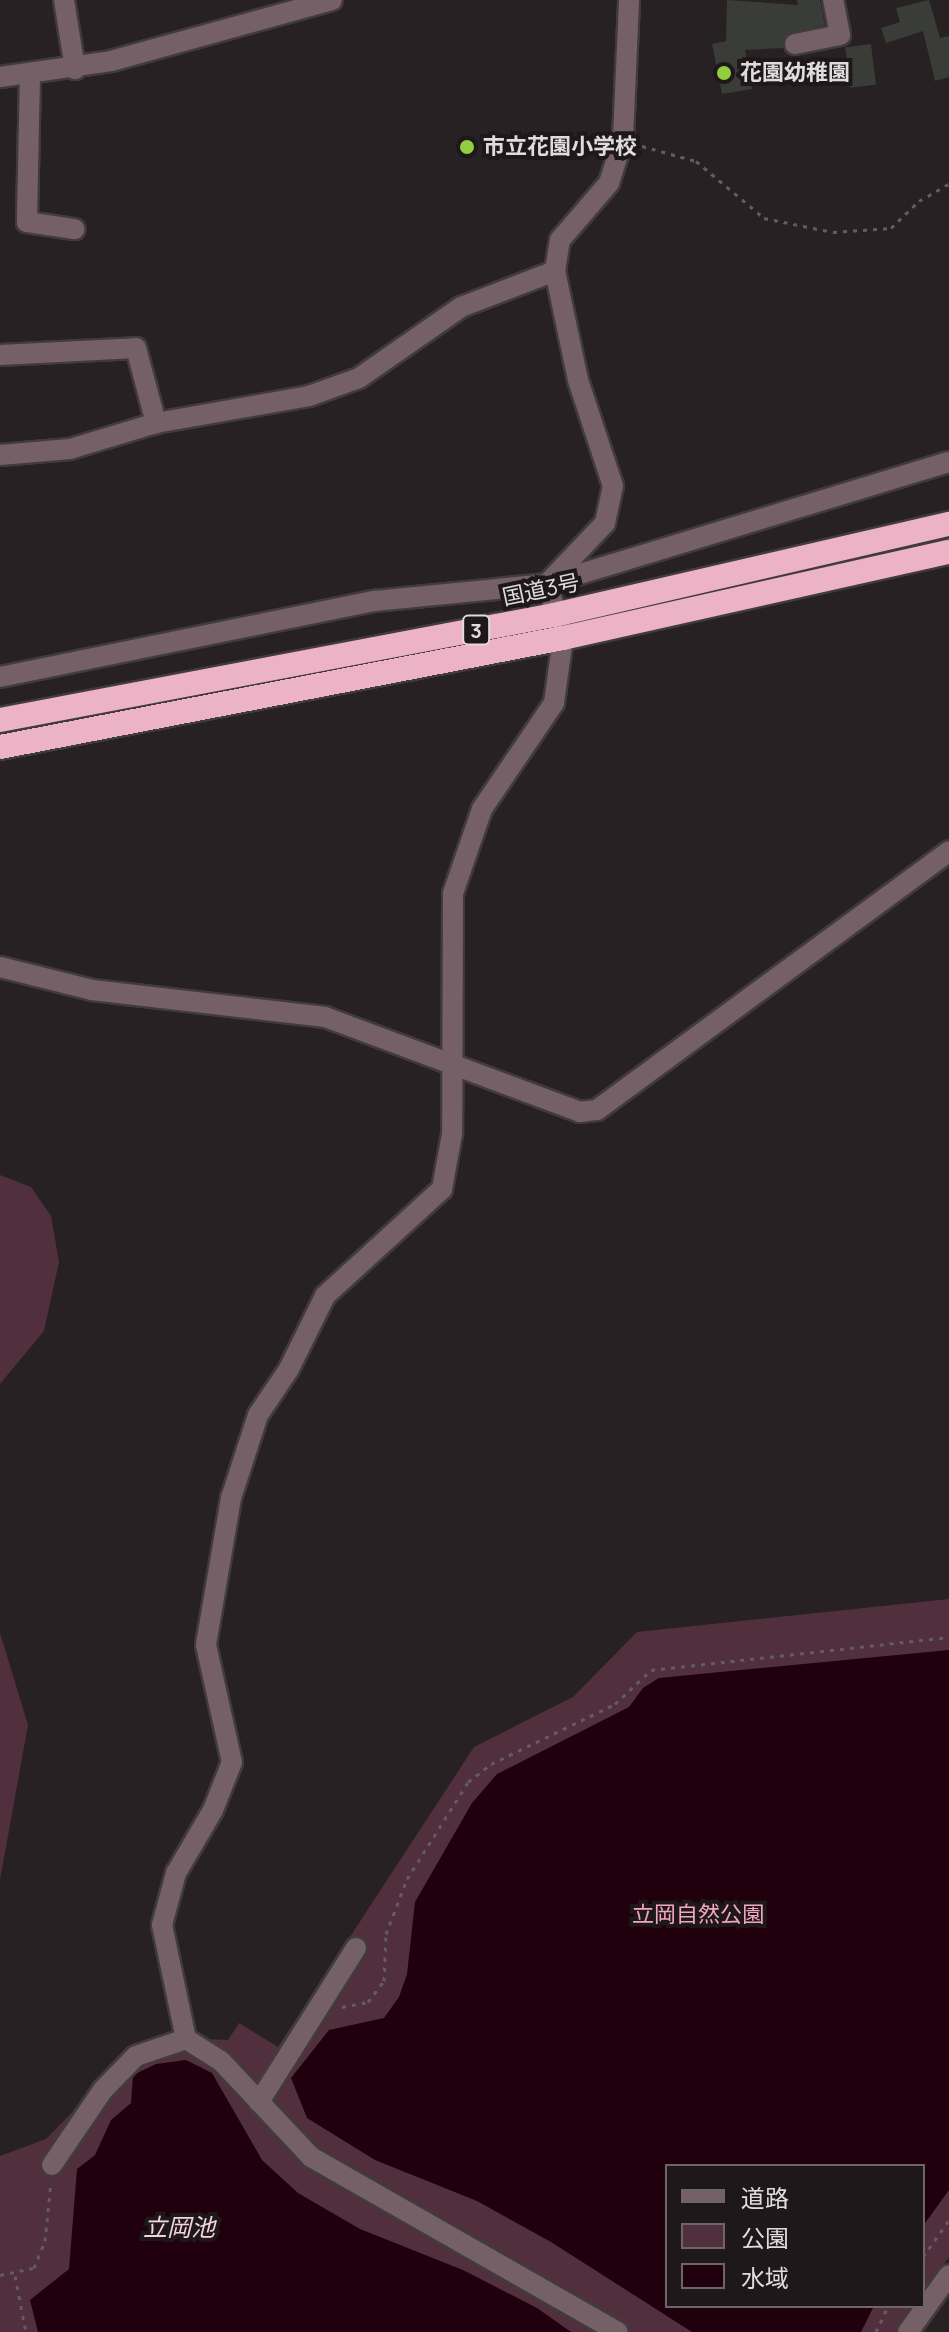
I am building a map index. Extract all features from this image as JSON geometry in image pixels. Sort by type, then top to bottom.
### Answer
[{"type":"highway","name":"国道3号","points":[[0,720],[559,627],[949,524]]},
{"type":"highway","name":"国道3号","points":[[0,747],[559,627],[949,552]]},
{"type":"street","points":[[64,0],[75,69]]},
{"type":"street","points":[[0,77],[75,69],[332,0]]},
{"type":"street","points":[[547,584],[605,523],[613,486],[578,380],[555,271],[560,240],[609,183],[623,139],[629,0]]},
{"type":"street","points":[[795,44],[840,35],[833,0]]},
{"type":"street","points":[[30,75],[27,222],[74,229]]},
{"type":"street","points":[[0,455],[70,449],[156,423],[309,396],[359,378],[461,307],[555,271]]},
{"type":"street","points":[[0,355],[136,348],[156,423]]},
{"type":"street","points":[[0,677],[374,601],[547,584],[949,462]]},
{"type":"street","points":[[547,584],[559,627],[554,703],[482,809],[453,893],[452,1134],[442,1189],[325,1296],[289,1369],[258,1415],[231,1498],[206,1645],[232,1762],[213,1810],[176,1873],[162,1925],[186,2039],[221,2061],[311,2157],[343,2180],[498,2260],[618,2332]]},
{"type":"street","points":[[0,967],[92,990],[325,1017],[451,1068],[580,1112],[597,1110],[949,851]]},
{"type":"street","points":[[259,2102],[356,1948]]},
{"type":"street","points":[[52,2165],[103,2090],[136,2056],[186,2039]]},
{"type":"street","points":[[908,2332],[949,2275]]},
{"type":"path","points":[[623,139],[696,161],[764,218],[833,232],[891,228],[919,201],[949,184]]},
{"type":"path","points":[[318,2008],[368,2002],[384,1981],[386,1934],[407,1879],[468,1782],[491,1764],[615,1704],[651,1670],[949,1637]]},
{"type":"path","points":[[0,2275],[15,2276],[34,2268],[45,2241],[52,2165]]},
{"type":"path","points":[[925,2254],[949,2220]]},
{"type":"path","points":[[15,2276],[26,2332]]},
{"type":"path","points":[[876,2332],[887,2308]]},
{"type":"green space","points":[[0,1175],[31,1187],[51,1216],[59,1262],[44,1331],[0,1384]]},
{"type":"green space","name":"立岡自然公園","points":[[949,1599],[949,2257],[925,2288],[925,2164],[665,2164],[665,2308],[911,2308],[896,2332],[0,2332],[0,2156],[46,2139],[131,2052],[160,2037],[228,2040],[239,2023],[278,2047],[474,1747],[573,1697],[637,1632]]},
{"type":"green space","points":[[0,1633],[28,1725],[0,1880]]},
{"type":"water","name":"立岡自然公園","points":[[949,1650],[949,2190],[925,2223],[925,2164],[665,2164],[665,2308],[873,2308],[861,2332],[692,2332],[551,2242],[477,2201],[375,2160],[307,2118],[291,2078],[329,2030],[384,2018],[399,1997],[407,1974],[415,1902],[472,1803],[497,1774],[629,1707],[643,1688],[659,1678]]},
{"type":"water","name":"立岡池","points":[[186,2060],[212,2073],[262,2160],[298,2193],[360,2229],[463,2270],[537,2308],[571,2332],[38,2332],[30,2300],[69,2269],[77,2169],[95,2155],[111,2120],[131,2103],[133,2075],[156,2064]]},
{"type":"building","points":[[727,0],[798,5],[797,0],[820,0],[825,25],[787,34],[783,48],[745,50],[752,89],[722,94],[712,44],[726,41]]},
{"type":"building","points":[[929,0],[940,38],[949,36],[949,77],[935,81],[923,31],[886,43],[881,28],[900,22],[896,8]]},
{"type":"building","points":[[871,44],[876,85],[850,88],[845,47]]},
{"type":"place","name":"花園幼稚園","points":[[724,73]]},
{"type":"place","name":"市立花園小学校","points":[[467,147]]}]
